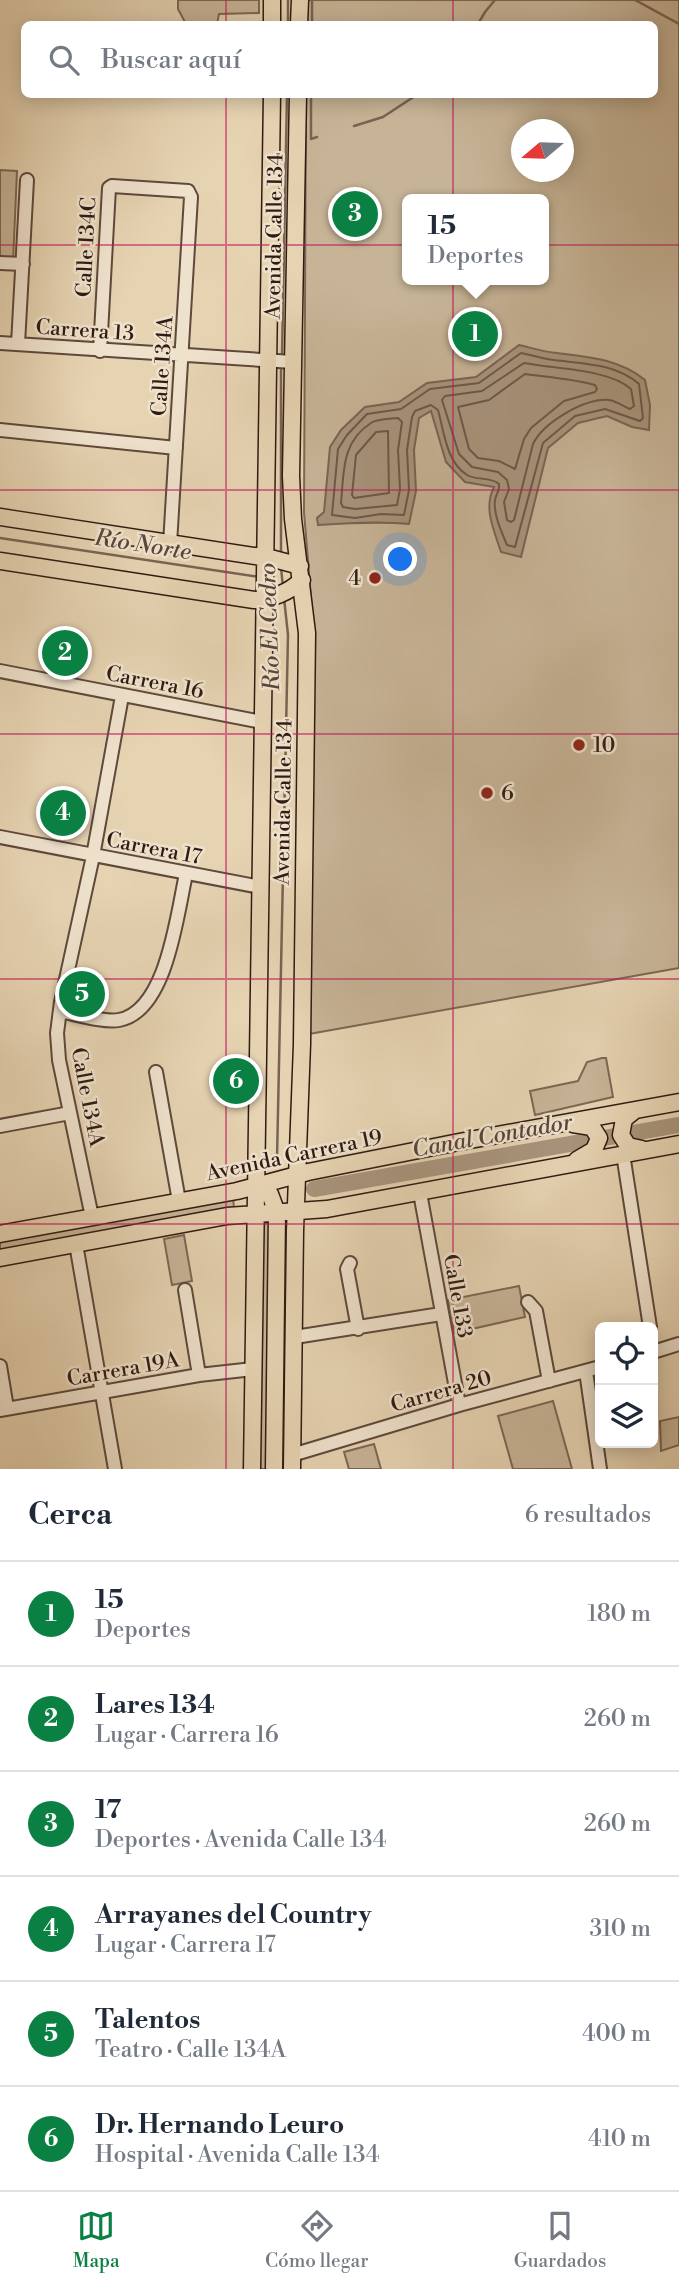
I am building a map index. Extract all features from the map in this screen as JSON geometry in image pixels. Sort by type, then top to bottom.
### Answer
[{"type":"main road","points":[[272,0],[272,21]]},
{"type":"main road","points":[[299,21],[300,0]]},
{"type":"main road","name":"Avenida Calle 134","points":[[272,98],[280,362],[291,476],[296,575],[307,633],[292,1462]]},
{"type":"main road","name":"Avenida Calle 134","points":[[250,1469],[262,722],[280,362],[298,98]]},
{"type":"main road","points":[[0,517],[269,562],[296,575],[268,595],[254,600],[0,561]]},
{"type":"main road","name":"Avenida Carrera 19","points":[[0,1234],[179,1201],[255,1186],[298,1174],[553,1125],[629,1115],[679,1102]]},
{"type":"main road","points":[[624,1150],[620,1130],[629,1115]]},
{"type":"main road","points":[[553,1125],[588,1126],[595,1130],[599,1138],[594,1150],[565,1166]]},
{"type":"main road","points":[[0,1258],[227,1216],[327,1209],[565,1166],[624,1150],[679,1144]]},
{"type":"main road","points":[[255,1186],[270,1194],[277,1213],[274,1469]]},
{"type":"main road","points":[[275,1347],[295,1337]]},
{"type":"street","points":[[18,344],[27,180]]},
{"type":"street","name":"Calle 134A","points":[[109,188],[112,186],[188,191],[191,197],[170,544]]},
{"type":"street","name":"Calle 134C","points":[[100,351],[109,188]]},
{"type":"street","points":[[0,263],[23,264]]},
{"type":"street","name":"Carrera 13","points":[[0,343],[280,362]]},
{"type":"street","points":[[0,430],[176,448]]},
{"type":"street","name":"Carrera 16","points":[[0,671],[262,722]]},
{"type":"street","name":"Calle 134A","points":[[92,1217],[59,1060],[57,1033],[122,696]]},
{"type":"street","name":"Carrera 17","points":[[0,837],[260,887]]},
{"type":"street","points":[[60,1011],[115,1021],[141,1010],[162,974],[186,874]]},
{"type":"street","points":[[156,1072],[179,1201]]},
{"type":"street","points":[[0,1126],[70,1113]]},
{"type":"street","points":[[624,1150],[649,1322]]},
{"type":"street","name":"Calle 133","points":[[420,1193],[459,1405]]},
{"type":"street","points":[[76,1244],[114,1469]]},
{"type":"street","points":[[350,1263],[348,1269],[358,1329]]},
{"type":"street","points":[[185,1290],[199,1376]]},
{"type":"street","points":[[528,1302],[536,1311],[549,1381]]},
{"type":"street","points":[[295,1337],[441,1314]]},
{"type":"street","points":[[658,1347],[679,1344]]},
{"type":"street","points":[[0,1366],[4,1409]]},
{"type":"street","name":"Carrera 20","points":[[292,1462],[459,1405],[595,1368]]},
{"type":"street","name":"Carrera 19A","points":[[4,1409],[253,1369]]},
{"type":"street","points":[[586,1371],[600,1469]]},
{"type":"shaded area","points":[[178,0],[259,0],[259,13],[219,14],[218,21],[184,21],[178,9]]},
{"type":"shaded area","points":[[307,0],[679,0],[679,968],[309,1034],[313,622],[304,512],[306,98],[658,98],[658,21],[307,21]]},
{"type":"shaded area","points":[[0,170],[17,171],[13,262],[0,261]]},
{"type":"shaded area","points":[[606,1058],[613,1097],[535,1115],[530,1091],[578,1081],[587,1062]]},
{"type":"shaded area","points":[[233,1195],[234,1210],[0,1253],[0,1240]]},
{"type":"shaded area","points":[[270,1223],[266,1469],[255,1469],[258,1224]]},
{"type":"shaded area","points":[[184,1235],[192,1281],[172,1285],[164,1239]]},
{"type":"shaded area","points":[[519,1286],[525,1317],[454,1333],[448,1300]]},
{"type":"shaded area","points":[[553,1401],[572,1469],[513,1469],[498,1416]]},
{"type":"shaded area","points":[[679,1417],[679,1445],[661,1451],[660,1421]]},
{"type":"shaded area","points":[[374,1444],[381,1469],[349,1469],[344,1452]]},
{"type":"water","points":[[519,345],[603,360],[625,367],[645,380],[650,405],[649,430],[632,427],[607,416],[578,423],[548,448],[521,557],[501,552],[489,503],[494,487],[465,482],[446,462],[431,411],[419,418],[414,450],[416,491],[409,524],[375,522],[318,525],[317,518],[324,512],[330,447],[341,430],[365,407],[399,402],[427,383],[476,377]]},
{"type":"waterway","name":"Río El Cedro","points":[[288,0],[288,21]]},
{"type":"waterway","points":[[312,0],[312,21]]},
{"type":"waterway","points":[[480,21],[495,0]]},
{"type":"waterway","points":[[635,0],[679,24]]},
{"type":"waterway","name":"Río El Cedro","points":[[282,357],[287,98]]},
{"type":"waterway","points":[[311,98],[311,139],[317,137]]},
{"type":"waterway","points":[[354,126],[383,117],[412,98]]},
{"type":"waterway","name":"Río El Cedro","points":[[281,364],[281,553]]},
{"type":"waterway","name":"Río Norte","points":[[0,538],[260,577]]},
{"type":"waterway","name":"Río El Cedro","points":[[281,567],[283,588]]},
{"type":"waterway","name":"Río El Cedro","points":[[277,1159],[288,635],[284,598]]},
{"type":"waterway","name":"Canal Contador","points":[[314,1189],[679,1125]]},
{"type":"place","name":"17","points":[[355,214]]},
{"type":"place","name":"15","points":[[475,334]]},
{"type":"place","name":"4","points":[[375,578]]},
{"type":"place","name":"Lares 134","points":[[65,653]]},
{"type":"place","name":"10","points":[[579,745]]},
{"type":"place","name":"6","points":[[487,793]]},
{"type":"place","name":"Arrayanes del Country","points":[[63,813]]},
{"type":"place","name":"Talentos","points":[[82,994]]},
{"type":"place","name":"Dr. Hernando Leuro","points":[[236,1081]]}]
